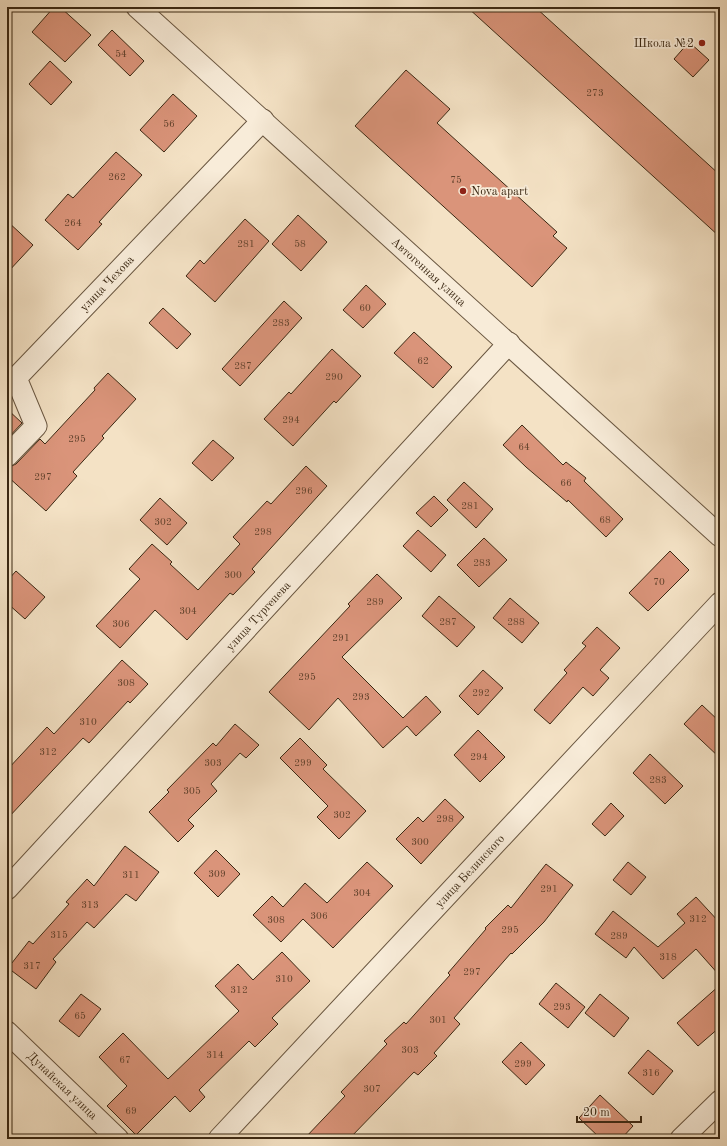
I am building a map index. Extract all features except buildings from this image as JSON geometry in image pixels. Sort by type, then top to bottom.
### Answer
[{"type":"street","name":"Автогенная улица","points":[[137,7],[720,536]]},
{"type":"street","name":"улица Чехова","points":[[7,456],[36,426],[16,378],[263,120]]},
{"type":"street","name":"улица Тургенева","points":[[7,889],[509,343]]},
{"type":"street","name":"улица Белинского","points":[[219,1139],[720,603]]},
{"type":"street","name":"Дунайская улица","points":[[7,1032],[118,1139]]},
{"type":"street","points":[[681,1139],[720,1101]]},
{"type":"place","name":"Школа №2","points":[[702,43]]},
{"type":"place","name":"Nova apart","points":[[463,191]]}]
